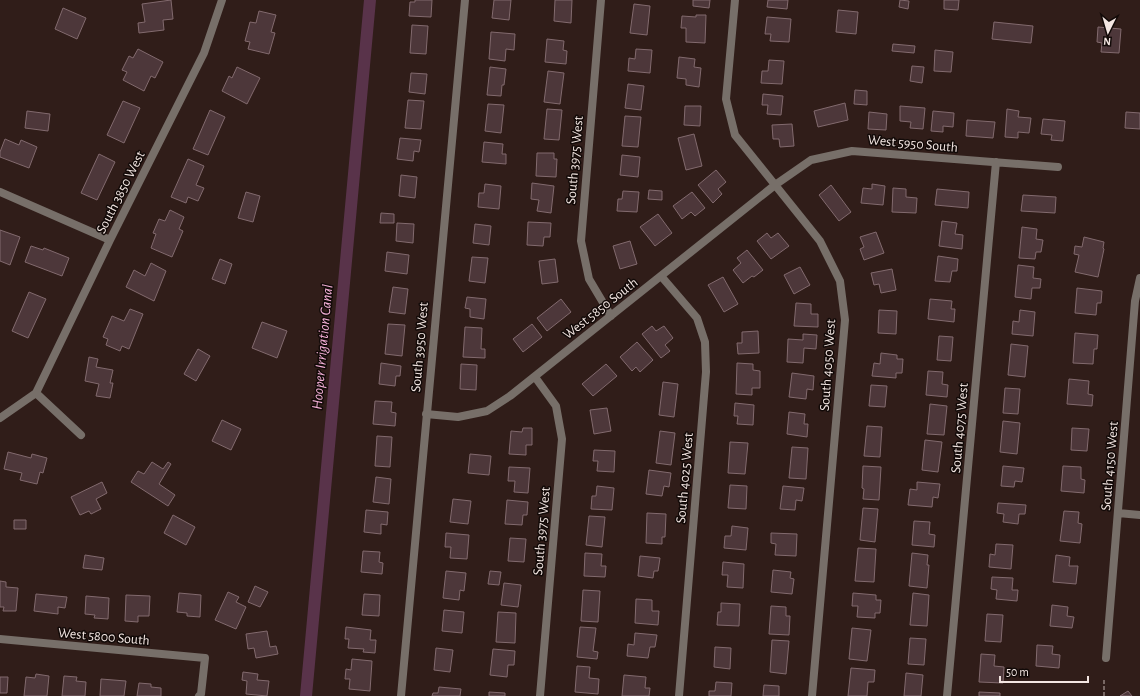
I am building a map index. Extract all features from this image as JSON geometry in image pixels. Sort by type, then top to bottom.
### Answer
[{"type":"street","name":"South 3850 West","points":[[36,393],[110,240],[204,53],[222,0]]},
{"type":"street","name":"South 3950 West","points":[[401,696],[465,0]]},
{"type":"street","name":"South 3975 West","points":[[601,0],[581,241],[589,279],[611,316]]},
{"type":"street","name":"South 4050 West","points":[[735,0],[726,99],[735,135],[820,241],[840,281],[845,320],[812,696]]},
{"type":"street","name":"West 5950 South","points":[[775,186],[811,160],[852,151],[1058,167]]},
{"type":"street","name":"South 4075 West","points":[[947,696],[996,162]]},
{"type":"street","name":"West 5850 South","points":[[426,414],[458,417],[487,410],[510,396],[775,186]]},
{"type":"street","points":[[0,192],[110,240]]},
{"type":"street","name":"South 4025 West","points":[[661,276],[697,318],[705,342],[706,357],[706,380],[679,696]]},
{"type":"street","name":"South 4150 West","points":[[1106,658],[1135,301],[1140,278]]},
{"type":"street","points":[[1131,358],[1140,359]]},
{"type":"street","name":"South 3975 West","points":[[535,377],[556,406],[562,439],[540,696]]},
{"type":"street","points":[[0,418],[36,393],[81,435]]},
{"type":"street","points":[[1118,513],[1140,515]]},
{"type":"street","name":"West 5800 South","points":[[0,639],[205,658],[201,694],[199,696]]},
{"type":"path","points":[[1104,678],[1104,696]]},
{"type":"building","points":[[171,0],[173,19],[163,20],[164,30],[139,33],[138,23],[145,22],[142,4]]},
{"type":"building","points":[[415,0],[432,0],[431,17],[409,16],[410,2],[415,2]]},
{"type":"building","points":[[494,0],[511,0],[509,20],[492,18]]},
{"type":"building","points":[[555,0],[572,0],[571,23],[554,21]]},
{"type":"building","points":[[693,0],[710,0],[709,8],[693,6]]},
{"type":"building","points":[[768,0],[788,0],[787,9],[767,7]]},
{"type":"building","points":[[900,0],[909,1],[908,9],[899,7]]},
{"type":"building","points":[[944,0],[959,0],[958,10],[944,9]]},
{"type":"building","points":[[634,4],[650,6],[647,35],[630,33]]},
{"type":"building","points":[[63,8],[86,18],[77,39],[55,29]]},
{"type":"building","points":[[838,10],[858,12],[856,34],[836,32]]},
{"type":"building","points":[[259,11],[276,15],[271,32],[275,33],[269,54],[248,49],[250,42],[245,41],[250,22],[256,23]]},
{"type":"building","points":[[696,15],[706,15],[705,43],[686,42],[686,28],[681,28],[682,16],[696,17]]},
{"type":"building","points":[[767,17],[791,19],[789,42],[770,41],[771,34],[765,34]]},
{"type":"building","points":[[994,22],[1033,26],[1031,43],[992,39]]},
{"type":"building","points":[[412,25],[428,26],[426,54],[410,53]]},
{"type":"building","points":[[1098,27],[1121,29],[1119,53],[1101,52],[1102,43],[1097,42]]},
{"type":"building","points":[[491,32],[515,34],[514,50],[506,49],[505,61],[489,59]]},
{"type":"building","points":[[547,39],[564,41],[563,50],[567,51],[566,64],[545,62]]},
{"type":"building","points":[[893,44],[915,46],[914,53],[892,51]]},
{"type":"building","points":[[138,49],[163,62],[155,78],[151,76],[144,91],[123,80],[127,72],[122,70],[129,56],[133,58]]},
{"type":"building","points":[[636,49],[652,50],[650,73],[628,71],[629,58],[635,59]]},
{"type":"building","points":[[935,50],[953,52],[951,72],[934,71]]},
{"type":"building","points":[[679,57],[695,59],[694,67],[701,68],[699,87],[686,85],[686,79],[677,78]]},
{"type":"building","points":[[769,60],[784,61],[782,84],[761,83],[762,71],[768,71]]},
{"type":"building","points":[[912,66],[924,67],[922,83],[910,81]]},
{"type":"building","points":[[237,67],[260,78],[247,104],[222,91],[229,76],[232,78]]},
{"type":"building","points":[[490,67],[506,69],[501,96],[487,95]]},
{"type":"building","points":[[548,71],[564,73],[560,104],[544,102]]},
{"type":"building","points":[[411,73],[427,74],[425,94],[409,92]]},
{"type":"building","points":[[628,84],[644,86],[641,110],[625,108]]},
{"type":"building","points":[[855,90],[867,91],[867,105],[854,104]]},
{"type":"building","points":[[763,94],[783,96],[781,115],[767,114],[768,105],[762,105]]},
{"type":"building","points":[[408,100],[424,101],[421,129],[405,128]]},
{"type":"building","points":[[123,101],[140,108],[124,143],[107,135]]},
{"type":"building","points":[[845,103],[848,120],[818,127],[814,111]]},
{"type":"building","points":[[488,104],[504,105],[501,133],[485,131]]},
{"type":"building","points":[[685,106],[701,106],[700,126],[684,125]]},
{"type":"building","points":[[900,106],[925,108],[923,129],[910,128],[911,122],[900,121]]},
{"type":"building","points":[[547,109],[562,110],[559,140],[544,139]]},
{"type":"building","points":[[1007,109],[1019,111],[1018,117],[1031,118],[1029,133],[1018,132],[1018,138],[1005,137]]},
{"type":"building","points":[[210,110],[225,117],[208,155],[193,149]]},
{"type":"building","points":[[27,111],[50,114],[48,131],[25,128]]},
{"type":"building","points":[[933,111],[954,113],[953,127],[943,126],[943,132],[931,131]]},
{"type":"building","points":[[869,112],[887,114],[886,130],[868,129]]},
{"type":"building","points":[[1126,112],[1140,113],[1140,129],[1125,128]]},
{"type":"building","points":[[625,116],[641,117],[638,147],[622,146]]},
{"type":"building","points":[[1043,119],[1065,121],[1063,141],[1051,140],[1052,135],[1041,134]]},
{"type":"building","points":[[967,120],[995,122],[993,138],[966,136]]},
{"type":"building","points":[[792,124],[794,146],[780,147],[779,139],[773,139],[772,125]]},
{"type":"building","points":[[694,134],[702,166],[686,170],[678,138]]},
{"type":"building","points":[[400,138],[421,140],[419,152],[414,151],[413,161],[397,159]]},
{"type":"building","points":[[5,139],[19,145],[21,140],[37,147],[29,168],[0,157],[0,152]]},
{"type":"building","points":[[484,142],[503,144],[502,154],[506,154],[506,164],[482,162]]},
{"type":"building","points":[[537,153],[554,153],[554,159],[557,159],[556,177],[536,176]]},
{"type":"building","points":[[99,154],[115,162],[97,200],[81,193]]},
{"type":"building","points":[[622,155],[640,157],[638,177],[620,175]]},
{"type":"building","points":[[188,159],[204,166],[196,185],[204,188],[198,201],[188,197],[186,203],[171,197]]},
{"type":"building","points":[[716,170],[726,182],[718,189],[722,194],[713,203],[698,185]]},
{"type":"building","points":[[401,175],[417,177],[415,198],[399,196]]},
{"type":"building","points":[[532,183],[554,186],[551,213],[537,211],[539,200],[531,199]]},
{"type":"building","points":[[485,184],[501,186],[499,209],[478,207],[479,193],[484,193]]},
{"type":"building","points":[[872,184],[885,186],[883,205],[861,203],[863,188],[872,189]]},
{"type":"building","points":[[831,185],[851,212],[839,221],[819,195]]},
{"type":"building","points":[[893,188],[906,189],[906,197],[917,198],[916,213],[892,212]]},
{"type":"building","points":[[937,189],[969,192],[968,208],[935,205]]},
{"type":"building","points":[[649,190],[662,191],[662,200],[648,199]]},
{"type":"building","points":[[623,191],[639,192],[637,212],[617,211],[618,199],[622,199]]},
{"type":"building","points":[[246,192],[260,196],[253,222],[238,218]]},
{"type":"building","points":[[692,192],[705,208],[695,216],[691,212],[682,219],[673,206]]},
{"type":"building","points":[[1023,195],[1056,197],[1055,213],[1021,211]]},
{"type":"building","points":[[170,210],[184,217],[179,229],[183,231],[172,257],[151,248],[156,234],[153,233],[159,219],[165,221]]},
{"type":"building","points":[[381,213],[394,214],[394,223],[380,223]]},
{"type":"building","points":[[658,214],[672,233],[655,246],[640,227]]},
{"type":"building","points":[[942,221],[957,223],[955,234],[963,235],[962,249],[939,246]]},
{"type":"building","points":[[528,222],[551,223],[550,237],[544,237],[543,246],[527,245]]},
{"type":"building","points":[[397,223],[414,224],[413,243],[396,241]]},
{"type":"building","points":[[475,224],[491,226],[489,245],[473,243]]},
{"type":"building","points":[[1022,227],[1037,229],[1036,239],[1043,240],[1041,252],[1036,252],[1035,259],[1019,258]]},
{"type":"building","points":[[0,230],[20,237],[10,265],[0,261]]},
{"type":"building","points":[[876,232],[884,253],[864,260],[860,249],[864,247],[860,237]]},
{"type":"building","points":[[767,233],[771,238],[778,233],[789,246],[771,259],[757,241]]},
{"type":"building","points":[[1084,237],[1104,242],[1098,277],[1075,272],[1079,255],[1074,254],[1075,246],[1082,247]]},
{"type":"building","points":[[630,241],[637,264],[620,269],[613,246]]},
{"type":"building","points":[[31,246],[43,250],[44,248],[69,258],[62,276],[25,262]]},
{"type":"building","points":[[747,250],[763,270],[743,283],[733,270],[741,263],[737,258]]},
{"type":"building","points":[[387,252],[409,255],[407,274],[385,271]]},
{"type":"building","points":[[938,256],[958,259],[957,271],[952,271],[950,282],[935,281]]},
{"type":"building","points":[[472,257],[488,258],[485,283],[469,281]]},
{"type":"building","points":[[220,259],[232,264],[225,284],[212,279]]},
{"type":"building","points":[[555,259],[558,282],[542,284],[539,261]]},
{"type":"building","points":[[151,263],[166,271],[154,301],[126,287],[134,270],[145,276]]},
{"type":"building","points":[[1018,265],[1034,267],[1033,278],[1041,279],[1040,288],[1032,288],[1031,299],[1015,297]]},
{"type":"building","points":[[800,267],[810,285],[794,294],[784,275]]},
{"type":"building","points":[[892,269],[896,290],[881,293],[879,284],[874,285],[871,273]]},
{"type":"building","points":[[723,277],[738,304],[724,312],[708,285]]},
{"type":"building","points":[[393,287],[408,289],[405,314],[389,312]]},
{"type":"building","points":[[1077,288],[1102,291],[1101,303],[1097,303],[1096,315],[1075,313]]},
{"type":"building","points":[[29,292],[46,299],[28,338],[12,331]]},
{"type":"building","points":[[467,297],[486,299],[484,319],[470,317],[470,309],[465,308]]},
{"type":"building","points":[[561,299],[571,312],[547,331],[537,318]]},
{"type":"building","points":[[930,299],[952,301],[951,309],[955,309],[954,322],[928,319]]},
{"type":"building","points":[[796,303],[811,304],[811,314],[818,314],[818,327],[794,326]]},
{"type":"building","points":[[130,309],[143,314],[129,349],[122,346],[120,351],[106,345],[108,339],[103,337],[112,316],[124,321]]},
{"type":"building","points":[[879,310],[897,311],[896,334],[878,333]]},
{"type":"building","points":[[1020,310],[1035,312],[1033,336],[1012,334],[1013,321],[1019,322]]},
{"type":"building","points":[[262,322],[287,331],[277,358],[252,348]]},
{"type":"building","points":[[388,324],[405,325],[402,356],[385,354]]},
{"type":"building","points":[[532,324],[542,337],[523,352],[513,339]]},
{"type":"building","points":[[652,326],[656,331],[664,326],[673,338],[665,345],[670,351],[661,358],[642,334]]},
{"type":"building","points":[[465,327],[482,328],[481,349],[485,349],[485,358],[463,357]]},
{"type":"building","points":[[758,331],[759,353],[738,354],[737,343],[742,343],[742,332]]},
{"type":"building","points":[[1075,333],[1098,335],[1097,349],[1094,349],[1093,364],[1073,363]]},
{"type":"building","points":[[803,334],[817,335],[816,349],[804,348],[803,363],[787,362],[788,339],[803,340]]},
{"type":"building","points":[[939,336],[953,337],[951,361],[937,360]]},
{"type":"building","points":[[637,342],[653,360],[640,372],[636,367],[632,371],[620,357]]},
{"type":"building","points":[[1011,344],[1028,346],[1025,377],[1008,375]]},
{"type":"building","points":[[198,349],[210,356],[196,381],[184,374]]},
{"type":"building","points":[[881,353],[897,355],[897,359],[903,359],[902,373],[896,373],[896,378],[872,376],[874,363],[880,364]]},
{"type":"building","points":[[89,357],[98,359],[96,367],[113,370],[110,383],[113,383],[110,398],[96,396],[99,384],[85,381]]},
{"type":"building","points":[[381,363],[401,366],[400,376],[396,376],[395,386],[379,384]]},
{"type":"building","points":[[737,363],[753,364],[753,370],[760,371],[760,388],[752,388],[752,395],[736,394]]},
{"type":"building","points":[[461,364],[477,365],[476,390],[460,389]]},
{"type":"building","points":[[606,364],[617,376],[593,396],[582,384]]},
{"type":"building","points":[[928,371],[943,372],[942,384],[948,385],[947,397],[926,395]]},
{"type":"building","points":[[792,373],[814,376],[813,390],[807,389],[806,399],[789,397]]},
{"type":"building","points":[[1069,379],[1089,381],[1088,394],[1093,395],[1092,406],[1067,404]]},
{"type":"building","points":[[663,382],[678,384],[674,417],[659,415]]},
{"type":"building","points":[[871,385],[887,386],[885,407],[869,406]]},
{"type":"building","points":[[1005,388],[1020,389],[1018,414],[1003,413]]},
{"type":"building","points":[[375,401],[392,402],[391,412],[396,413],[395,426],[373,424]]},
{"type":"building","points":[[735,403],[754,405],[753,425],[737,424],[738,416],[734,416]]},
{"type":"building","points":[[930,404],[947,406],[944,435],[927,434]]},
{"type":"building","points":[[607,408],[611,431],[594,434],[590,410]]},
{"type":"building","points":[[789,412],[805,414],[804,424],[808,424],[807,437],[787,434]]},
{"type":"building","points":[[222,420],[241,429],[231,450],[212,441]]},
{"type":"building","points":[[1003,421],[1020,423],[1017,454],[1000,452]]},
{"type":"building","points":[[867,426],[882,427],[880,457],[864,456]]},
{"type":"building","points":[[523,428],[532,428],[532,445],[526,445],[526,455],[509,454],[511,431],[522,432]]},
{"type":"building","points":[[1072,428],[1089,429],[1087,451],[1071,450]]},
{"type":"building","points":[[660,431],[675,433],[671,465],[656,463]]},
{"type":"building","points":[[377,436],[392,437],[390,467],[375,466]]},
{"type":"building","points":[[925,440],[942,442],[938,472],[922,470]]},
{"type":"building","points":[[730,442],[748,443],[745,474],[728,473]]},
{"type":"building","points":[[792,447],[808,448],[806,479],[789,478]]},
{"type":"building","points":[[594,450],[615,451],[614,472],[597,471],[598,461],[593,461]]},
{"type":"building","points":[[8,452],[31,458],[32,454],[47,458],[43,473],[40,472],[37,484],[20,480],[22,473],[4,469]]},
{"type":"building","points":[[470,454],[491,456],[489,475],[468,473]]},
{"type":"building","points":[[152,462],[163,469],[168,462],[171,464],[159,484],[175,495],[168,506],[131,482],[138,471],[144,474]]},
{"type":"building","points":[[863,466],[881,467],[879,500],[863,499]]},
{"type":"building","points":[[1003,466],[1024,468],[1022,482],[1015,481],[1014,487],[1001,486]]},
{"type":"building","points":[[1063,466],[1081,467],[1081,479],[1085,480],[1084,493],[1061,491]]},
{"type":"building","points":[[509,467],[530,468],[528,493],[514,492],[515,481],[508,481]]},
{"type":"building","points":[[649,470],[671,473],[669,487],[664,486],[662,496],[646,494]]},
{"type":"building","points":[[376,477],[391,479],[389,504],[373,502]]},
{"type":"building","points":[[102,482],[107,493],[96,499],[101,509],[91,514],[89,511],[80,515],[71,497]]},
{"type":"building","points":[[917,482],[940,484],[938,498],[933,497],[932,507],[908,505],[910,489],[917,490]]},
{"type":"building","points":[[730,485],[747,486],[746,509],[728,508]]},
{"type":"building","points":[[597,486],[614,488],[612,510],[591,509],[592,496],[596,496]]},
{"type":"building","points":[[783,486],[804,488],[802,501],[796,500],[795,510],[780,509]]},
{"type":"building","points":[[453,499],[471,501],[468,524],[450,522]]},
{"type":"building","points":[[507,500],[528,502],[527,515],[523,515],[522,525],[505,524]]},
{"type":"building","points":[[998,503],[1026,505],[1025,514],[1019,514],[1018,524],[1003,522],[1004,514],[997,513]]},
{"type":"building","points":[[863,508],[878,509],[875,542],[860,540]]},
{"type":"building","points":[[366,510],[388,512],[387,525],[381,524],[381,534],[364,532]]},
{"type":"building","points":[[1064,511],[1079,512],[1078,523],[1082,524],[1080,543],[1060,541]]},
{"type":"building","points":[[647,513],[666,514],[665,537],[662,537],[662,544],[646,543]]},
{"type":"building","points":[[173,515],[195,527],[186,545],[164,533]]},
{"type":"building","points":[[589,516],[605,517],[602,547],[586,545]]},
{"type":"building","points":[[14,520],[26,520],[26,529],[14,529]]},
{"type":"building","points":[[914,521],[930,522],[929,534],[935,535],[934,547],[912,545]]},
{"type":"building","points":[[732,526],[748,528],[746,550],[724,548],[725,536],[731,536]]},
{"type":"building","points":[[446,533],[469,535],[467,559],[450,558],[451,547],[445,547]]},
{"type":"building","points":[[771,533],[797,534],[796,556],[775,555],[776,544],[771,543]]},
{"type":"building","points":[[510,538],[526,539],[524,562],[508,561]]},
{"type":"building","points":[[996,544],[1013,545],[1011,569],[989,567],[990,554],[995,555]]},
{"type":"building","points":[[858,548],[876,549],[874,582],[855,581]]},
{"type":"building","points":[[363,551],[380,552],[379,562],[383,563],[382,574],[361,572]]},
{"type":"building","points":[[585,553],[602,554],[601,566],[606,566],[605,577],[584,576]]},
{"type":"building","points":[[912,553],[928,555],[927,565],[929,565],[927,588],[909,586]]},
{"type":"building","points":[[85,555],[104,558],[102,570],[83,568]]},
{"type":"building","points":[[1056,555],[1070,557],[1069,566],[1078,566],[1076,584],[1053,582]]},
{"type":"building","points":[[640,556],[660,558],[658,571],[654,571],[653,578],[638,576]]},
{"type":"building","points":[[723,562],[744,564],[743,588],[727,587],[728,575],[722,575]]},
{"type":"building","points":[[773,570],[791,572],[790,578],[794,579],[792,594],[771,592]]},
{"type":"building","points":[[446,571],[466,573],[464,591],[460,590],[459,600],[443,598]]},
{"type":"building","points":[[490,571],[501,572],[499,585],[488,584]]},
{"type":"building","points":[[992,577],[1013,578],[1012,590],[1018,590],[1017,601],[996,599],[997,590],[991,589]]},
{"type":"building","points":[[0,581],[6,582],[6,587],[18,588],[16,611],[3,611],[4,607],[0,607]]},
{"type":"building","points":[[504,583],[521,585],[518,607],[501,605]]},
{"type":"building","points":[[255,586],[268,592],[260,607],[248,602]]},
{"type":"building","points":[[583,590],[600,591],[598,622],[581,621]]},
{"type":"building","points":[[228,592],[239,597],[236,602],[246,607],[236,629],[215,620]]},
{"type":"building","points":[[179,593],[201,595],[200,617],[187,616],[187,613],[177,612]]},
{"type":"building","points":[[853,593],[876,595],[876,600],[881,600],[880,613],[875,613],[875,618],[857,617],[858,606],[852,606]]},
{"type":"building","points":[[913,593],[929,595],[927,626],[910,625]]},
{"type":"building","points":[[36,594],[67,597],[65,608],[58,607],[58,614],[34,611]]},
{"type":"building","points":[[364,594],[380,595],[379,616],[362,615]]},
{"type":"building","points":[[126,595],[150,596],[149,616],[138,616],[138,622],[125,621]]},
{"type":"building","points":[[86,596],[109,598],[108,619],[94,618],[95,615],[85,614]]},
{"type":"building","points":[[636,599],[652,600],[652,611],[659,611],[658,625],[635,623]]},
{"type":"building","points":[[721,603],[740,604],[739,626],[717,625],[718,612],[721,612]]},
{"type":"building","points":[[1052,605],[1068,607],[1067,616],[1074,617],[1072,628],[1050,626]]},
{"type":"building","points":[[771,606],[786,607],[786,616],[790,616],[789,635],[769,634]]},
{"type":"building","points":[[444,610],[464,612],[462,633],[442,631]]},
{"type":"building","points":[[498,612],[516,613],[515,643],[496,642]]},
{"type":"building","points":[[987,614],[1003,615],[1001,642],[985,641]]},
{"type":"building","points":[[346,627],[371,630],[370,640],[376,640],[375,653],[363,652],[364,649],[348,648],[349,639],[345,639]]},
{"type":"building","points":[[580,627],[596,628],[593,651],[598,652],[597,659],[577,657]]},
{"type":"building","points":[[852,628],[871,630],[867,661],[849,659]]},
{"type":"building","points":[[267,631],[270,647],[276,646],[278,654],[256,658],[254,648],[248,649],[246,634]]},
{"type":"building","points":[[635,633],[657,635],[655,647],[650,647],[648,658],[627,656],[628,644],[634,645]]},
{"type":"building","points":[[910,638],[926,639],[924,665],[908,664]]},
{"type":"building","points":[[772,640],[789,641],[786,674],[770,672]]},
{"type":"building","points":[[1037,645],[1053,646],[1052,654],[1060,655],[1059,668],[1036,666]]},
{"type":"building","points":[[715,647],[731,648],[730,669],[714,667]]},
{"type":"building","points":[[436,648],[453,650],[450,672],[434,670]]},
{"type":"building","points":[[493,649],[515,651],[514,665],[508,665],[507,677],[490,675]]},
{"type":"building","points":[[981,654],[995,655],[994,666],[1004,667],[1003,683],[979,682]]},
{"type":"building","points":[[352,659],[372,661],[370,691],[349,689],[350,679],[345,679],[346,669],[351,670]]},
{"type":"building","points":[[577,666],[590,667],[589,678],[599,679],[598,694],[575,692]]},
{"type":"building","points":[[851,668],[875,670],[874,682],[868,682],[867,696],[848,696]]},
{"type":"building","points":[[243,672],[258,674],[257,680],[269,681],[267,696],[246,694],[247,681],[242,680]]},
{"type":"building","points":[[906,673],[923,675],[921,696],[904,696]]},
{"type":"building","points":[[36,674],[49,676],[47,696],[24,696],[26,677],[35,678]]},
{"type":"building","points":[[624,675],[646,677],[645,688],[650,688],[649,696],[622,696]]},
{"type":"building","points":[[64,676],[77,677],[76,681],[86,682],[85,696],[62,696]]},
{"type":"building","points":[[0,677],[8,677],[7,693],[0,693]]},
{"type":"building","points":[[101,679],[126,681],[124,696],[100,696]]},
{"type":"building","points":[[716,682],[732,683],[731,696],[709,696],[709,691],[715,691]]},
{"type":"building","points":[[139,683],[151,684],[151,687],[161,688],[161,696],[137,696]]},
{"type":"building","points":[[764,685],[779,686],[779,696],[763,696]]},
{"type":"building","points":[[439,687],[461,689],[460,696],[432,696],[433,693],[438,693]]},
{"type":"building","points":[[1128,691],[1132,696],[1120,696]]},
{"type":"building","points":[[489,692],[505,693],[505,696],[489,696]]},
{"type":"building","points":[[979,692],[1000,693],[1000,696],[979,696]]},
{"type":"waterway","name":"Hooper Irrigation Canal","points":[[306,696],[370,0]]}]
